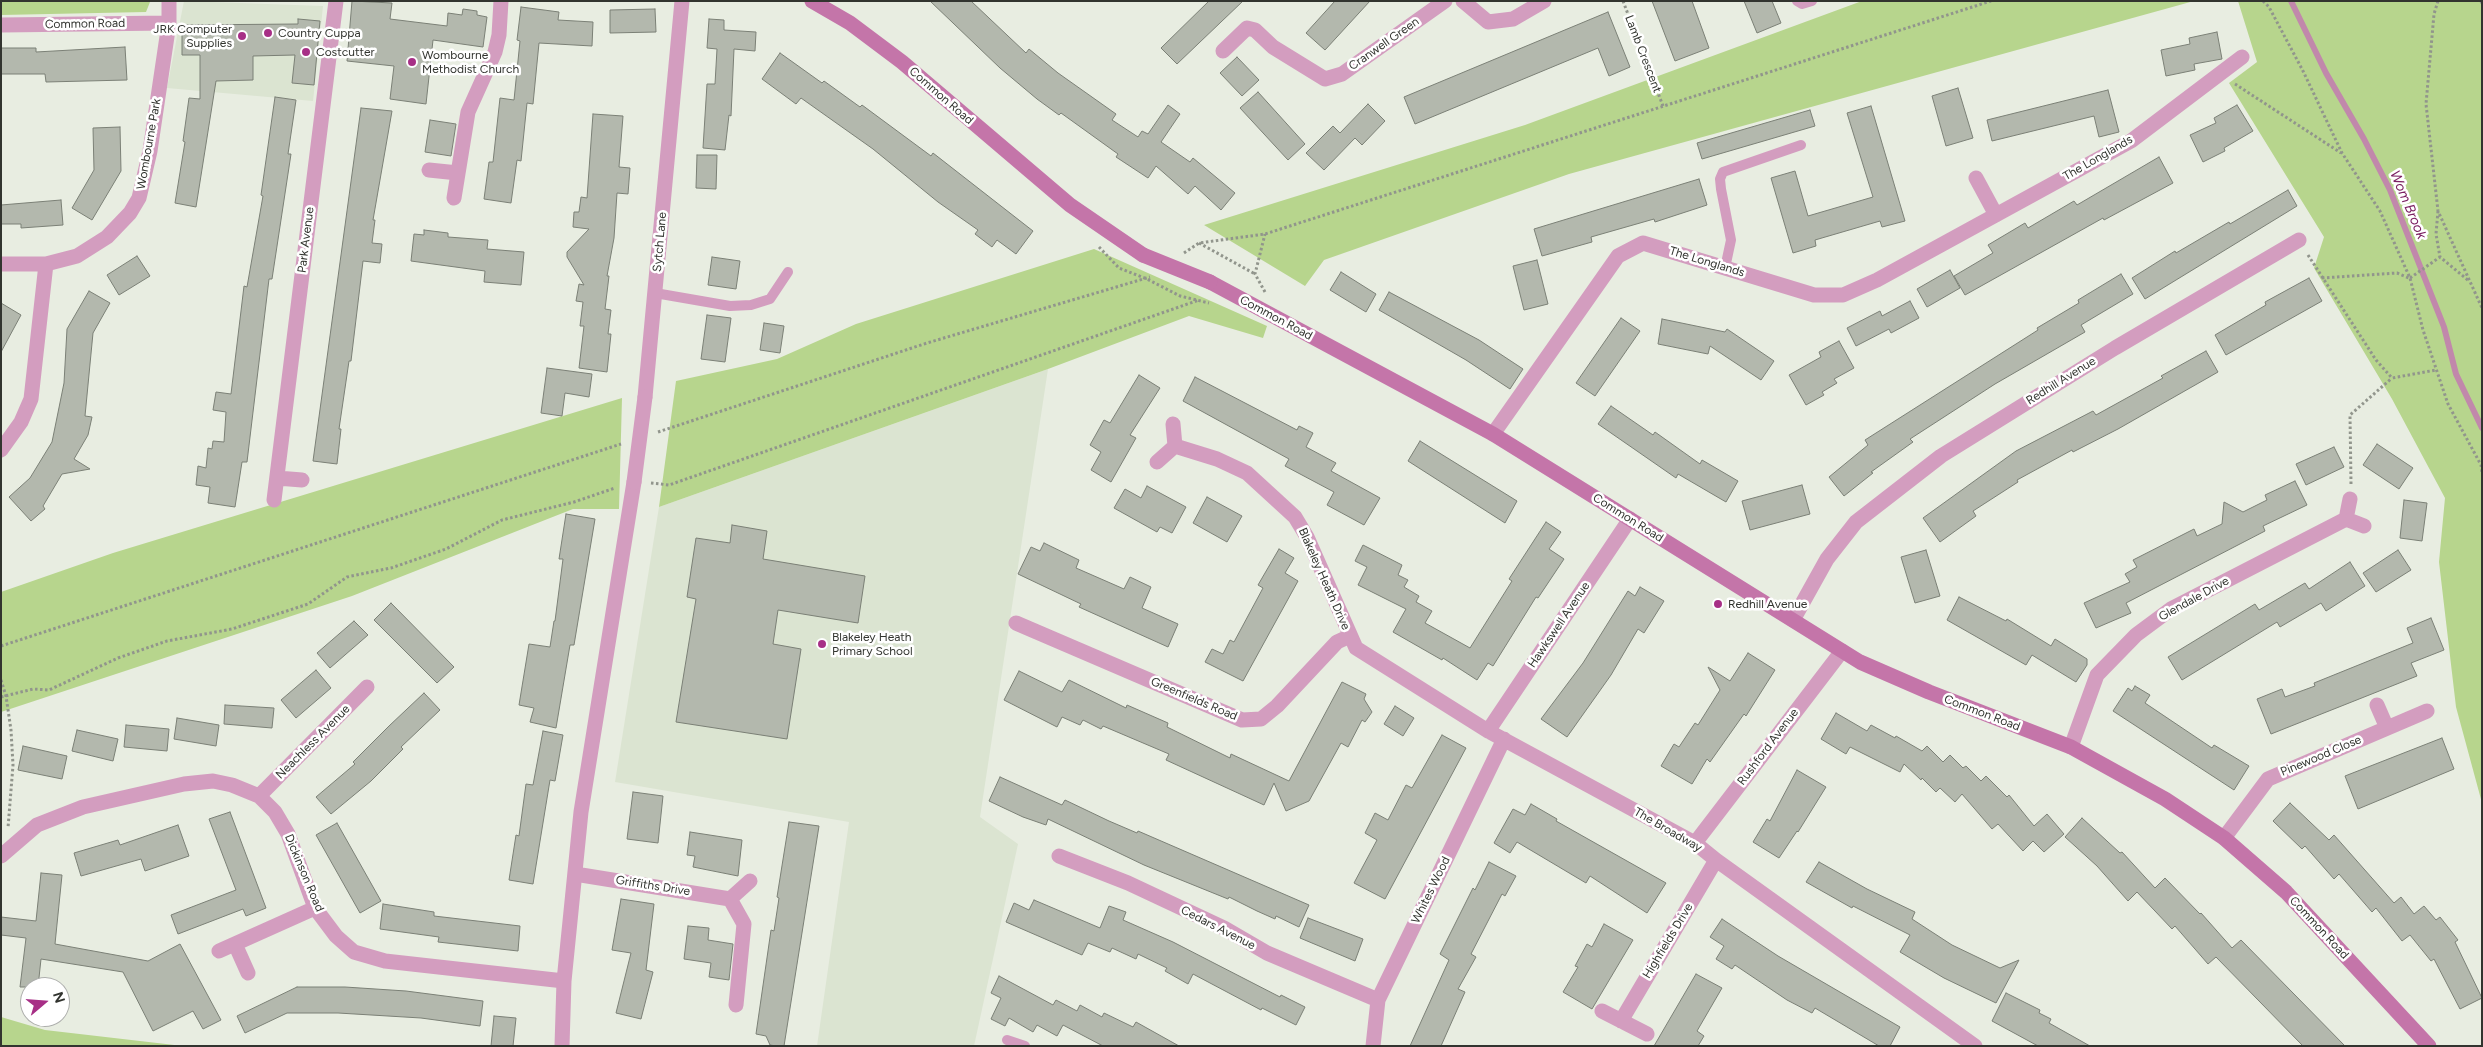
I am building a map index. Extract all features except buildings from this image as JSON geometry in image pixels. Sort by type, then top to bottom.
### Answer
[{"type":"street","name":"Wombourne Park","points":[[1,264],[46,264],[77,256],[94,247],[120,225],[139,198],[150,151],[168,23],[169,1]]},
{"type":"street","name":"Park Avenue","points":[[274,500],[336,1]]},
{"type":"street","points":[[454,198],[468,112],[495,52],[499,35],[501,1]]},
{"type":"street","name":"Sytch Lane","points":[[562,1046],[564,981],[582,812],[634,482],[645,397],[682,1]]},
{"type":"street","name":"Common Road","points":[[812,1],[850,23],[902,62],[1070,205],[1143,255],[1210,282],[1493,434],[1860,662],[1929,692],[2071,747],[2165,799],[2224,838],[2286,892],[2429,1046]]},
{"type":"street","name":"Cranwell Green","points":[[1223,51],[1247,28],[1254,30],[1273,47],[1325,79],[1342,74],[1445,1]]},
{"type":"street","points":[[1463,1],[1488,22],[1513,19],[1544,1]]},
{"type":"street","name":"Common Road","points":[[1,26],[168,23]]},
{"type":"street","name":"The Longlands","points":[[1493,434],[1618,256],[1643,243],[1814,295],[1843,295],[1877,280],[2131,141],[2218,73],[2242,57]]},
{"type":"street","points":[[429,170],[458,173]]},
{"type":"street","points":[[1976,178],[1996,215]]},
{"type":"street","name":"Redhill Avenue","points":[[1793,620],[1827,559],[1856,522],[1941,456],[2114,348],[2299,240]]},
{"type":"street","points":[[1,450],[21,422],[31,399],[46,264]]},
{"type":"street","points":[[1157,462],[1175,446],[1173,424]]},
{"type":"street","name":"Blakeley Heath Drive","points":[[1175,446],[1217,459],[1246,473],[1295,517],[1308,537],[1350,636]]},
{"type":"street","points":[[277,478],[302,480]]},
{"type":"street","points":[[2350,500],[2346,519],[2364,526]]},
{"type":"street","name":"Glendale Drive","points":[[2071,747],[2097,675],[2136,635],[2171,609],[2346,519]]},
{"type":"street","name":"Hawkswell Avenue","points":[[1488,731],[1630,520]]},
{"type":"street","name":"Greenfields Road","points":[[1016,623],[1242,720],[1261,719],[1277,706],[1337,642],[1350,636]]},
{"type":"street","name":"The Broadway","points":[[1350,636],[1356,648],[1370,658],[1488,731],[1695,843],[1975,1046]]},
{"type":"street","name":"Rushford Avenue","points":[[1695,843],[1842,651]]},
{"type":"street","name":"Neachless Avenue","points":[[259,796],[367,687]]},
{"type":"street","points":[[2377,705],[2387,728]]},
{"type":"street","name":"Pinewood Close","points":[[2224,838],[2268,779],[2427,711]]},
{"type":"street","name":"Whites Wood","points":[[1373,1046],[1378,1000],[1504,739]]},
{"type":"street","name":"Dickinson Road","points":[[4,854],[37,825],[82,807],[184,784],[213,781],[232,785],[259,796],[274,812],[288,834],[316,908],[336,936],[354,952],[385,961],[564,981]]},
{"type":"street","name":"Cedars Avenue","points":[[1059,856],[1128,883],[1224,928],[1267,953],[1378,1000]]},
{"type":"street","name":"Highfields Drive","points":[[1621,1021],[1716,860]]},
{"type":"street","name":"Griffiths Drive","points":[[575,874],[730,899]]},
{"type":"street","points":[[736,1005],[744,924],[730,899],[750,881]]},
{"type":"street","points":[[219,951],[316,908]]},
{"type":"street","points":[[235,944],[248,972]]},
{"type":"street","points":[[1602,1011],[1647,1034]]},
{"type":"lane","points":[[1798,1],[1802,4],[1812,1]]},
{"type":"lane","points":[[1725,268],[1731,240],[1720,189],[1720,179],[1723,172],[1801,146]]},
{"type":"lane","points":[[655,293],[730,306],[751,305],[770,299],[788,272]]},
{"type":"lane","points":[[1007,1040],[1026,1046]]},
{"type":"path","name":"Lamb Crescent","points":[[1623,1],[1663,106]]},
{"type":"path","points":[[1191,248],[1199,243],[1265,234],[1991,1]]},
{"type":"path","points":[[2263,1],[2269,7],[2303,71],[2342,153],[2380,211],[2410,278],[2436,370],[2448,404],[2481,465],[2482,472]]},
{"type":"path","points":[[2438,1],[2434,14],[2426,104],[2438,211],[2436,234],[2440,257],[2470,281]]},
{"type":"path","points":[[2218,73],[2342,153]]},
{"type":"path","points":[[2438,211],[2482,308]]},
{"type":"path","points":[[1199,243],[1256,274],[1265,234]]},
{"type":"path","points":[[2299,240],[2376,360],[2392,378]]},
{"type":"path","points":[[2410,278],[2440,257]]},
{"type":"path","points":[[2322,278],[2396,273],[2410,278]]},
{"type":"path","points":[[653,434],[927,344],[1147,279]]},
{"type":"path","points":[[1,697],[33,689],[49,690],[118,658],[166,641],[232,629],[308,604],[347,578],[391,568],[446,549],[502,520],[574,502],[634,482],[669,485],[1199,300]]},
{"type":"path","points":[[2351,480],[2350,415],[2392,378],[2436,370]]},
{"type":"path","points":[[1,646],[625,443]]},
{"type":"path","points":[[1,680],[12,730],[13,764],[4,854]]},
{"type":"shaded area","points":[[184,1],[323,6],[313,101],[167,88]]},
{"type":"shaded area","name":"Blakeley Heath Primary School","points":[[1048,369],[980,817],[1018,844],[974,1046],[817,1046],[849,822],[615,782],[659,507]]},
{"type":"green space","points":[[1,1],[150,2],[146,12],[1,15]]},
{"type":"green space","points":[[1862,1],[2194,1],[1569,174],[1324,260],[1305,286],[1204,225],[1525,125]]},
{"type":"green space","points":[[2238,1],[2482,1],[2482,803],[2456,707],[2439,562],[2445,498],[2392,399],[2314,268],[2324,237],[2229,83],[2257,62]]},
{"type":"green space","points":[[1094,249],[1267,326],[1263,338],[1189,316],[1048,369],[659,507],[676,381],[777,359],[856,324]]},
{"type":"green space","points":[[622,398],[619,509],[573,509],[352,596],[1,712],[1,592],[113,553]]},
{"type":"green space","points":[[1,1017],[20,1023],[20,1027],[35,1027],[45,1030],[183,1046],[1,1046]]},
{"type":"waterway","name":"Wom Brook","points":[[2291,1],[2326,73],[2364,139],[2390,190],[2444,327],[2456,374],[2482,428]]},
{"type":"place","name":"Country Cuppa","points":[[268,33]]},
{"type":"place","name":"JRK Computer Supplies","points":[[242,36]]},
{"type":"place","name":"Costcutter","points":[[306,52]]},
{"type":"place","name":"Wombourne Methodist Church","points":[[412,62]]},
{"type":"place","name":"Redhill Avenue","points":[[1718,604]]},
{"type":"place","name":"Blakeley Heath Primary School","points":[[822,644]]}]
